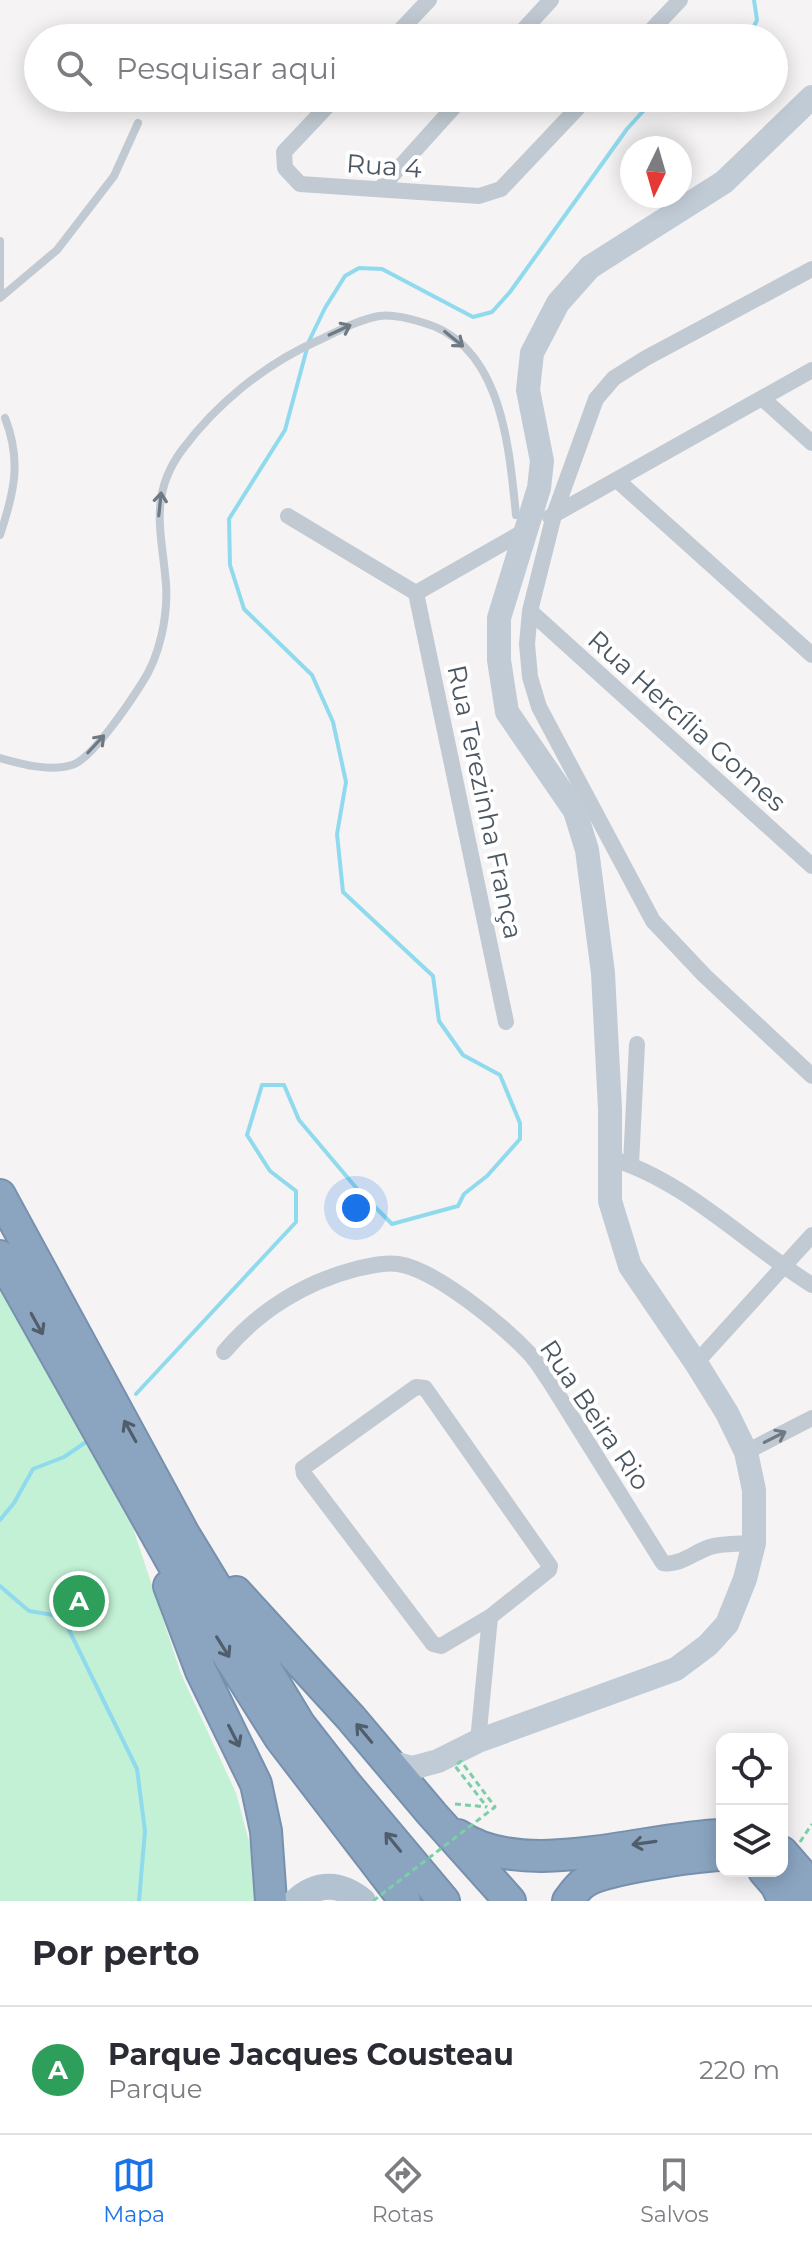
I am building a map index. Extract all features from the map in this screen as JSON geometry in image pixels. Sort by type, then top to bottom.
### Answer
[{"type":"highway","points":[[0,1195],[184,1534],[300,1725],[444,1901]]},
{"type":"highway","points":[[0,1256],[192,1598],[280,1738],[405,1901]]},
{"type":"highway","points":[[115,1459],[201,1671],[256,1784],[268,1846],[271,1901]]},
{"type":"highway","points":[[184,1534],[510,1901]]},
{"type":"highway","points":[[427,1809],[464,1839],[483,1848],[531,1857],[716,1835]]},
{"type":"highway","points":[[568,1901],[580,1886],[596,1877],[688,1858],[716,1856]]},
{"type":"highway","points":[[788,1859],[803,1876],[812,1893]]},
{"type":"highway","points":[[769,1877],[784,1901]]},
{"type":"main road","points":[[296,1901],[319,1886],[333,1886],[352,1892],[363,1901]]},
{"type":"street","points":[[406,24],[429,0]]},
{"type":"street","points":[[529,24],[551,0]]},
{"type":"street","points":[[657,24],[680,0]]},
{"type":"street","points":[[620,1161],[610,1109],[603,973],[587,850],[575,811],[507,712],[499,660],[499,618],[519,527],[539,488],[542,461],[528,390],[532,353],[558,303],[590,267],[724,182],[812,97]]},
{"type":"street","name":"Rua 4","points":[[322,112],[284,152],[285,168],[300,184],[479,196],[501,189],[574,112]]},
{"type":"street","points":[[380,189],[449,112]]},
{"type":"street","points":[[812,269],[646,358],[614,378],[596,399],[554,515],[530,611],[528,655],[530,677],[539,707],[653,921],[705,976],[812,1076]]},
{"type":"street","points":[[288,516],[416,593],[519,527],[554,515],[618,481],[812,370]]},
{"type":"street","points":[[763,399],[812,443]]},
{"type":"street","points":[[618,481],[812,655]]},
{"type":"street","name":"Rua Terezinha França","points":[[416,593],[506,1022]]},
{"type":"street","name":"Rua Hercília Gomes","points":[[530,611],[812,866]]},
{"type":"street","points":[[388,1762],[412,1768],[438,1761],[478,1741],[676,1669],[708,1645],[727,1624],[745,1579],[754,1543],[754,1490],[746,1452],[727,1413],[696,1363],[630,1266],[610,1201],[620,1161],[637,1044]]},
{"type":"street","points":[[620,1161],[660,1178],[812,1285]]},
{"type":"street","points":[[696,1363],[812,1235]]},
{"type":"street","name":"Rua Beira Rio","points":[[224,1352],[236,1337],[271,1308],[325,1277],[378,1264],[398,1264],[417,1269],[497,1323],[531,1355],[558,1393],[663,1563],[674,1564],[706,1548],[723,1544],[754,1543]]},
{"type":"street","points":[[478,1741],[490,1617],[549,1570],[550,1566],[425,1388],[416,1387],[305,1465],[304,1474],[433,1644],[441,1646],[490,1617]]},
{"type":"street","points":[[746,1452],[810,1423]]},
{"type":"street","points":[[427,1809],[427,1780],[438,1761]]},
{"type":"lane","points":[[0,296],[57,250],[114,176],[138,123]]},
{"type":"lane","points":[[0,241],[0,296]]},
{"type":"lane","points":[[0,758],[49,767],[72,765],[102,738],[145,680],[158,648],[164,621],[166,586],[158,512],[162,484],[181,451],[247,382],[285,356],[354,324],[382,315],[434,325],[453,337],[481,368],[494,395],[509,450],[519,527]]},
{"type":"lane","points":[[0,535],[14,487],[12,436],[5,418]]},
{"type":"path","points":[[373,1901],[495,1807],[461,1761],[455,1766],[487,1807],[448,1803],[427,1809]]},
{"type":"green space","points":[[0,1287],[133,1528],[181,1674],[236,1793],[255,1864],[254,1901],[0,1901]]},
{"type":"waterway","points":[[754,0],[755,24]]},
{"type":"waterway","points":[[136,1394],[296,1222],[296,1191],[270,1171],[247,1135],[262,1085],[284,1085],[299,1120],[358,1190],[392,1224],[458,1206],[464,1194],[487,1176],[520,1139],[520,1123],[500,1075],[463,1055],[439,1021],[433,976],[343,892],[337,834],[346,782],[333,722],[312,675],[244,609],[230,565],[229,519],[285,430],[309,341],[345,276],[359,268],[382,269],[473,317],[492,312],[642,112]]},
{"type":"waterway","points":[[0,1520],[14,1503],[33,1469],[64,1457],[86,1442]]},
{"type":"waterway","points":[[0,1586],[29,1611],[53,1615],[68,1628],[137,1769],[145,1831],[139,1901]]},
{"type":"place","name":"Parque Jacques Cousteau","points":[[79,1601]]}]
